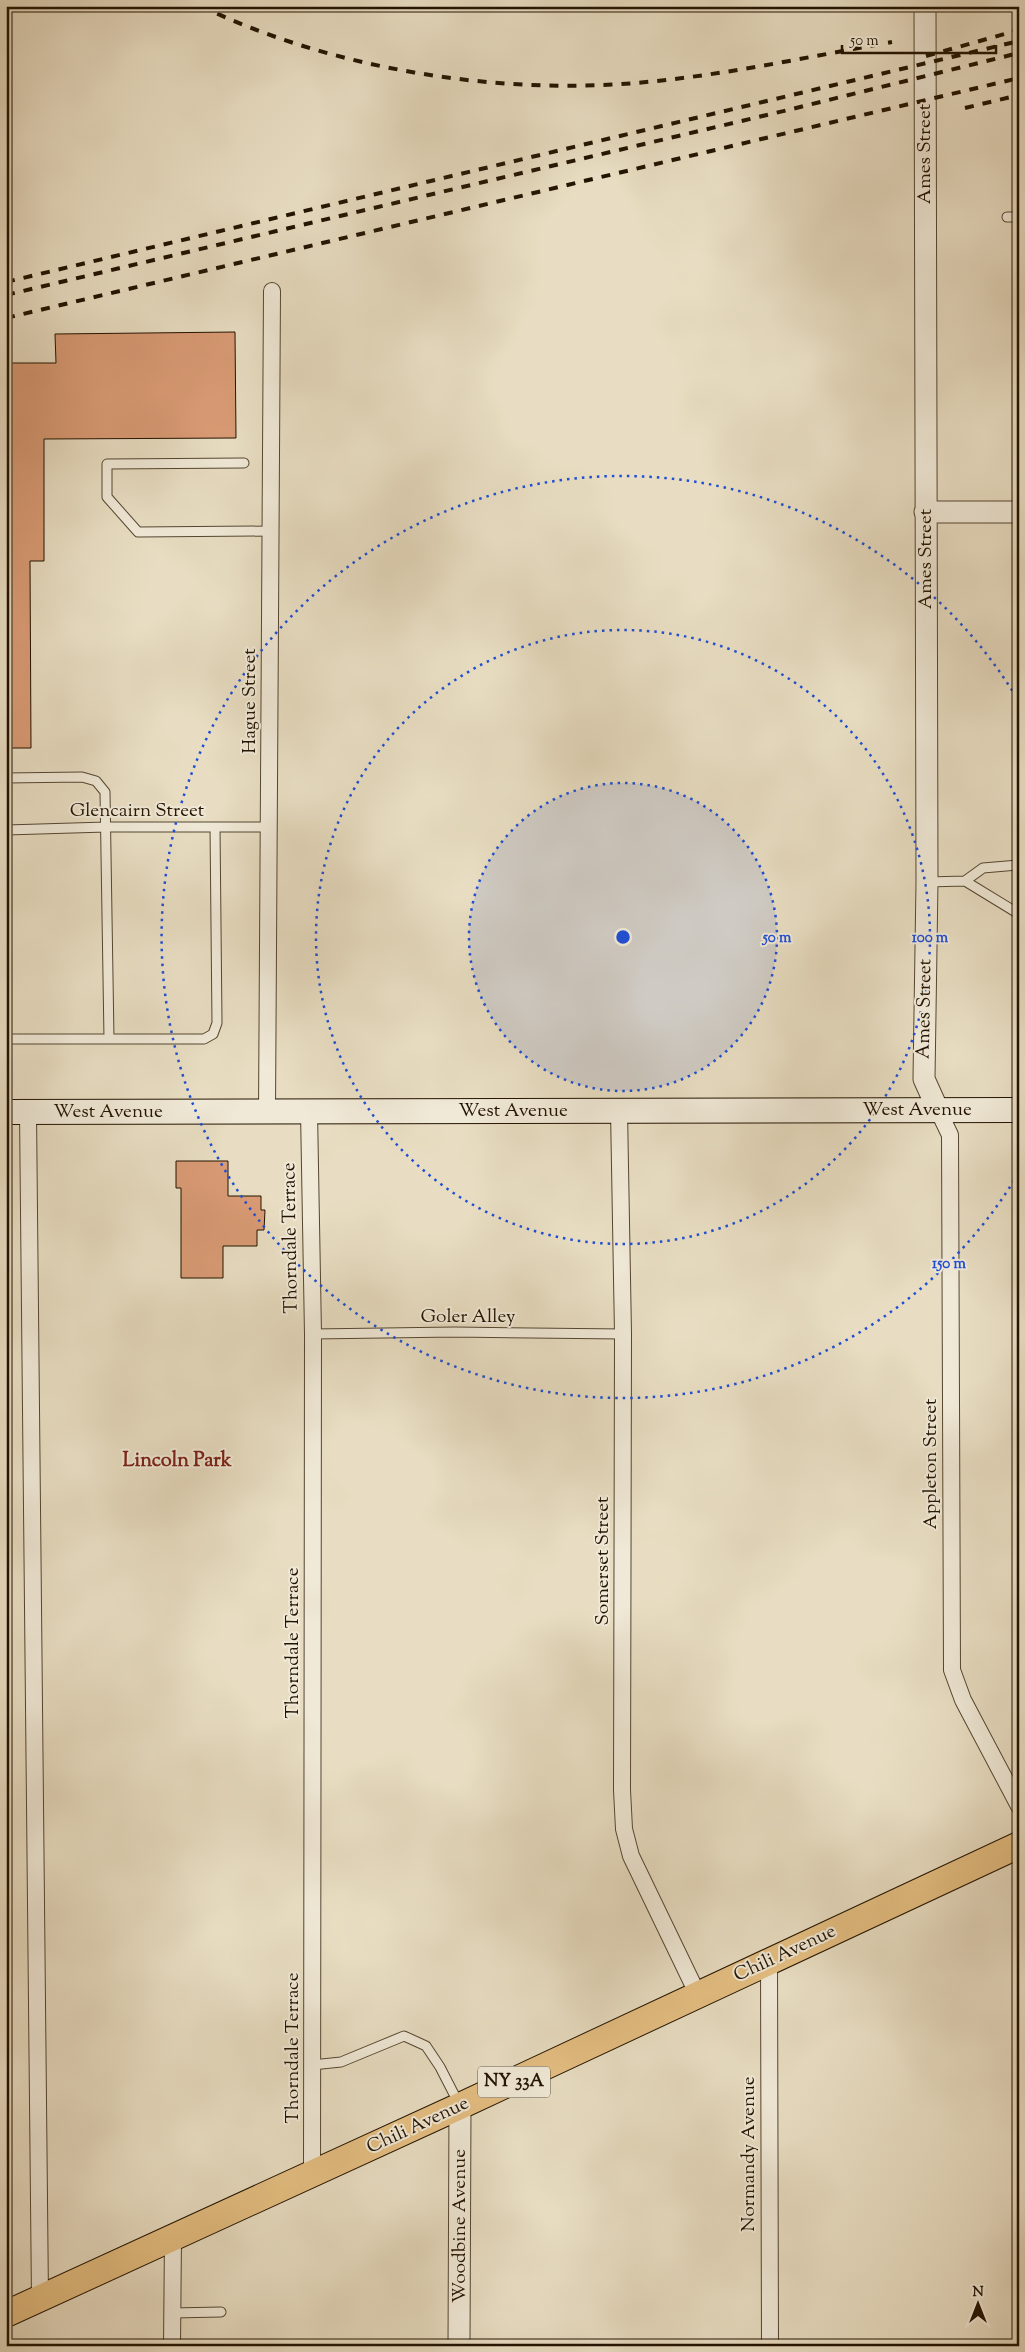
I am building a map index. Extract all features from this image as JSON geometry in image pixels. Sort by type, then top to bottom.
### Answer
[{"type":"main road","name":"West Avenue","points":[[17,1112],[1019,1110]]},
{"type":"main road","name":"Chili Avenue","points":[[6,2314],[460,2106],[1019,1845]]},
{"type":"street","name":"Ames Street","points":[[925,6],[927,882],[924,1079],[938,1110]]},
{"type":"street","name":"Hague Street","points":[[267,1112],[272,291]]},
{"type":"street","points":[[925,512],[1019,512]]},
{"type":"street","name":"Somerset Street","points":[[619,1110],[623,1334],[622,1790],[624,1829],[631,1856],[698,1995]]},
{"type":"street","name":"Appleton Street","points":[[938,1110],[950,1135],[952,1670],[963,1700],[1019,1806]]},
{"type":"street","points":[[17,1112],[40,2299]]},
{"type":"street","name":"Thorndale Terrace","points":[[309,1112],[313,1334],[312,2174]]},
{"type":"street","name":"Normandy Avenue","points":[[769,1962],[770,2346]]},
{"type":"street","name":"Woodbine Avenue","points":[[459,2346],[460,2106]]},
{"type":"street","points":[[172,2238],[172,2346]]},
{"type":"lane","points":[[1007,217],[1019,217]]},
{"type":"lane","points":[[244,463],[107,464],[107,497],[138,532],[270,531]]},
{"type":"lane","points":[[6,778],[82,777],[96,781],[105,792],[109,1039]]},
{"type":"lane","name":"Glencairn Street","points":[[6,830],[106,827],[269,827]]},
{"type":"lane","points":[[6,1039],[204,1039],[213,1034],[217,1023],[215,827]]},
{"type":"lane","points":[[964,881],[983,868],[1019,865]]},
{"type":"lane","points":[[927,882],[964,881],[1019,914]]},
{"type":"lane","name":"Goler Alley","points":[[313,1334],[455,1332],[623,1334]]},
{"type":"lane","points":[[312,2065],[341,2062],[404,2036],[426,2046],[440,2067],[460,2106]]},
{"type":"lane","points":[[172,2313],[221,2312]]},
{"type":"building","points":[[235,332],[236,438],[44,439],[44,561],[30,561],[31,748],[6,748],[6,363],[56,363],[55,334]]},
{"type":"building","points":[[176,1161],[228,1161],[228,1196],[261,1196],[261,1210],[265,1210],[264,1230],[257,1230],[257,1246],[223,1246],[223,1278],[181,1278],[181,1188],[176,1188]]},
{"type":"railway","points":[[201,6],[250,28],[303,46],[357,61],[413,72],[526,85],[581,86],[667,80],[764,66],[892,42]]},
{"type":"railway","points":[[926,56],[1019,30]]},
{"type":"railway","points":[[6,282],[1019,41]]},
{"type":"railway","points":[[6,295],[788,110],[1019,53]]},
{"type":"railway","points":[[6,318],[1019,78]]},
{"type":"railway","points":[[965,108],[1019,95]]},
{"type":"district","name":"Lincoln Park","points":[[177,1461]]}]
